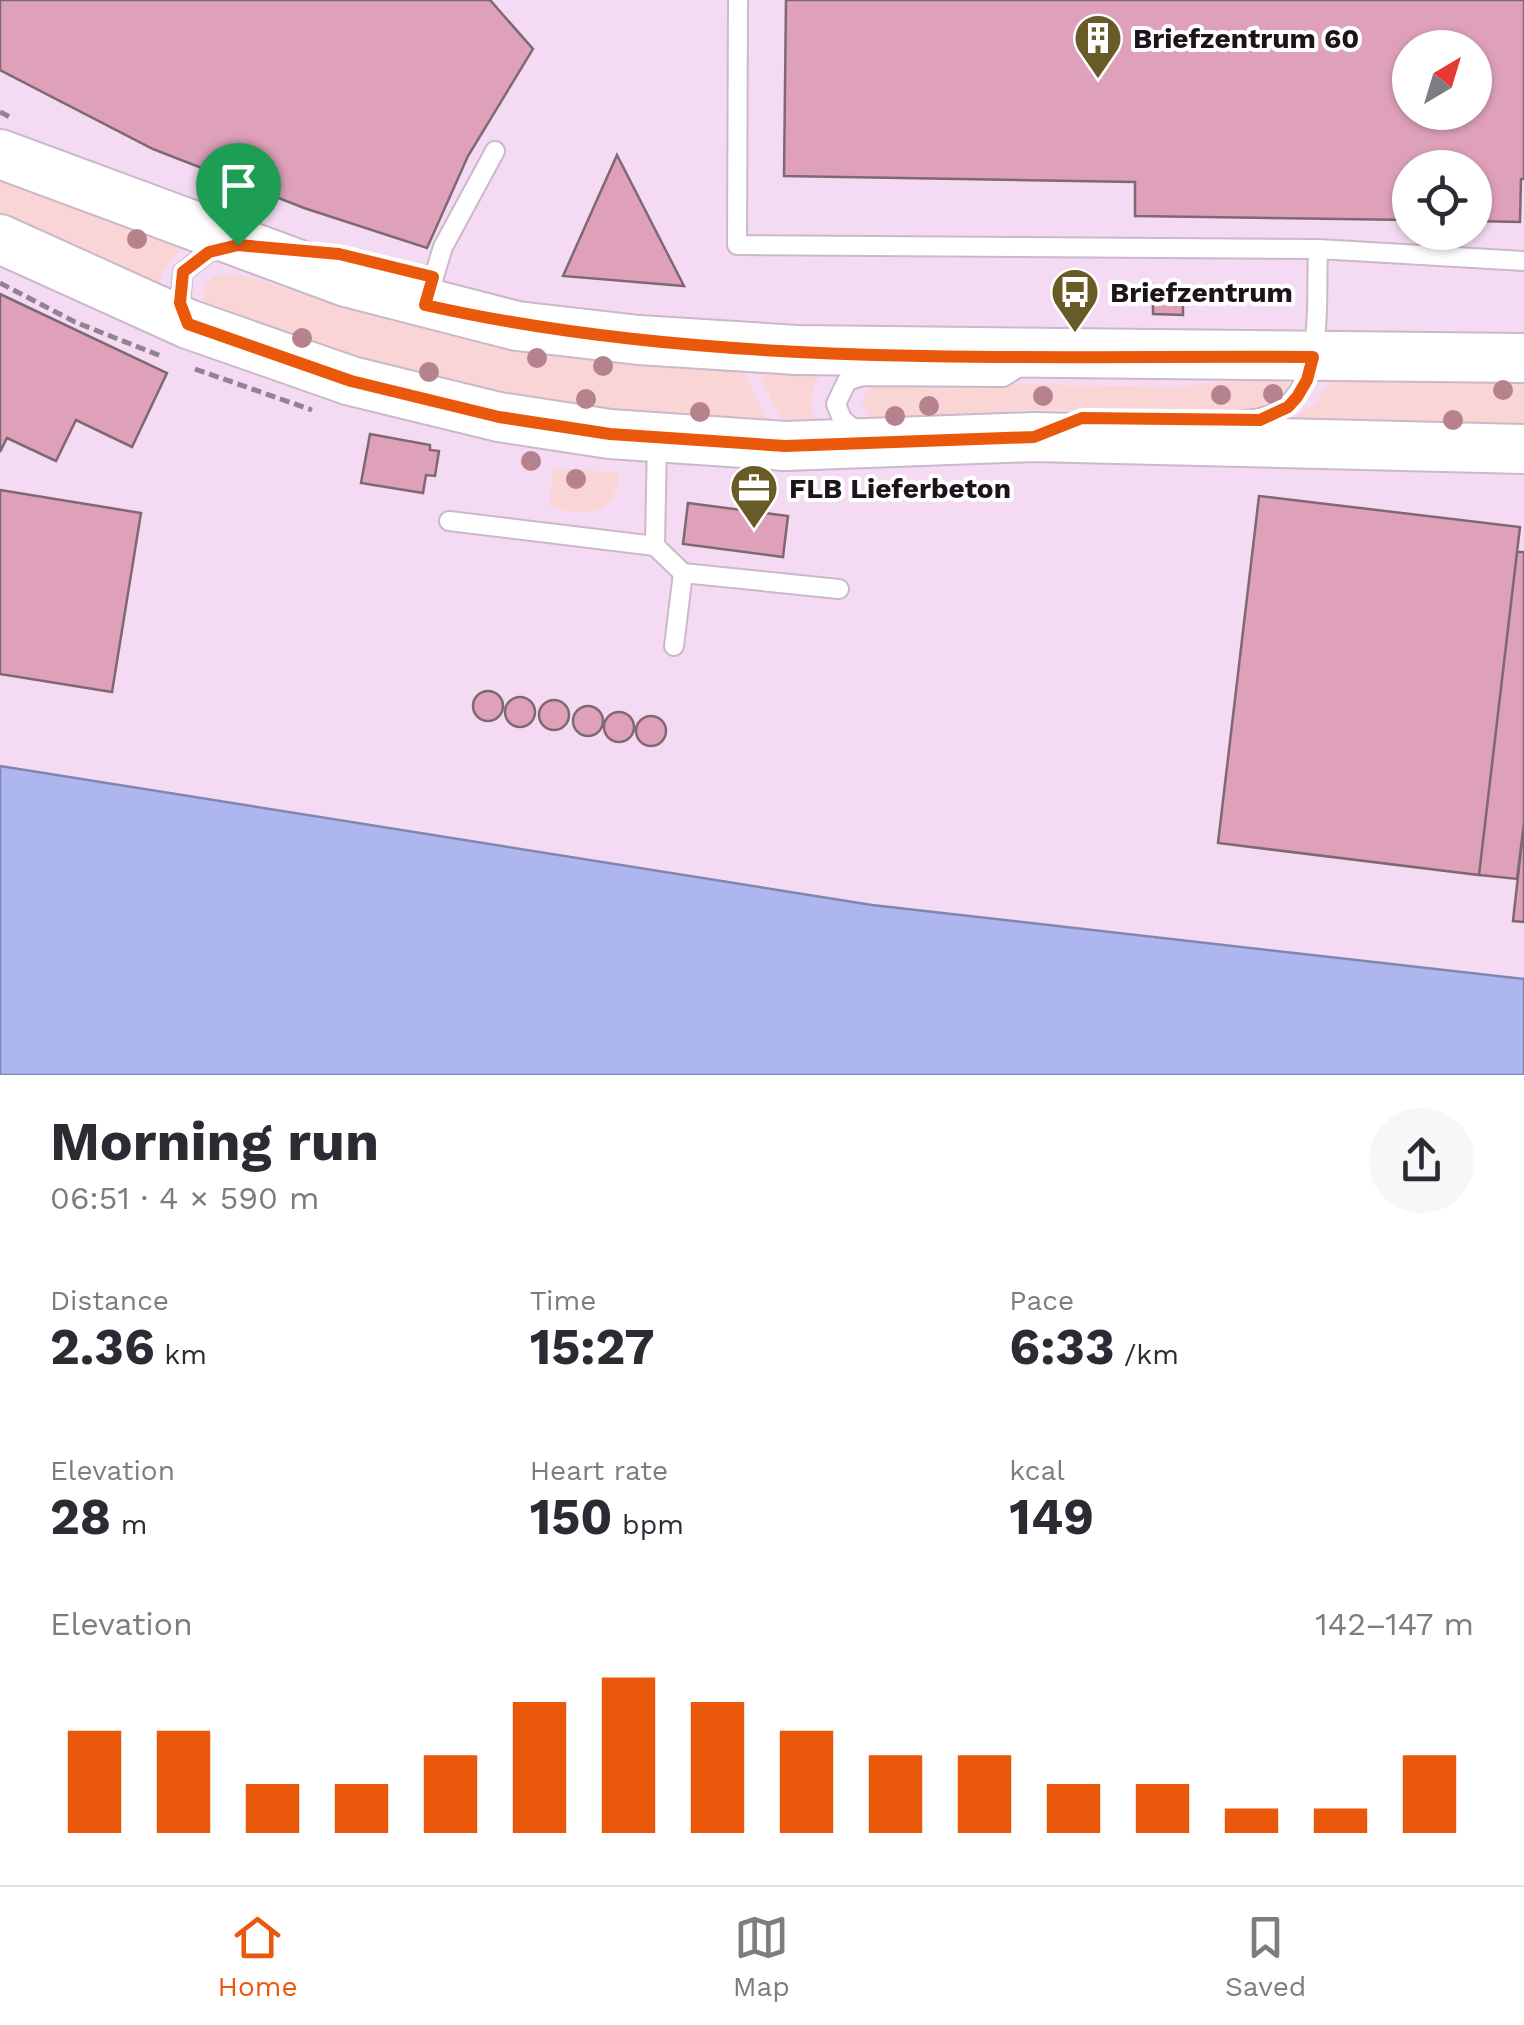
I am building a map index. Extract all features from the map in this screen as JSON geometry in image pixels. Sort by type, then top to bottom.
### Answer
[{"type":"main road","points":[[0,154],[238,245],[425,305],[516,326],[639,340],[797,350],[1524,358]]},
{"type":"main road","points":[[0,239],[188,324],[351,381],[499,417],[657,438],[785,446],[1034,437],[1524,449]]},
{"type":"lane","points":[[738,0],[737,244],[1318,249],[1524,260]]},
{"type":"lane","points":[[425,305],[443,247],[495,151]]},
{"type":"lane","points":[[188,324],[180,303],[183,272],[209,252],[238,245]]},
{"type":"lane","points":[[1220,420],[1260,420],[1288,407],[1307,380],[1313,357],[1318,249]]},
{"type":"lane","points":[[873,442],[842,419],[836,404],[848,381],[863,376],[1002,376],[1038,355]]},
{"type":"lane","points":[[1034,437],[1082,418]]},
{"type":"lane","points":[[655,546],[657,438]]},
{"type":"lane","points":[[449,521],[655,546],[683,573],[839,589]]},
{"type":"lane","points":[[674,646],[683,573]]},
{"type":"shaded area","points":[[0,0],[1524,0],[1524,979],[872,905],[0,766]]},
{"type":"shaded area","points":[[0,177],[185,244],[163,270],[158,294],[0,223]]},
{"type":"shaded area","points":[[216,275],[241,275],[342,307],[496,343],[743,369],[767,421],[621,413],[435,384],[207,310],[204,291]]},
{"type":"shaded area","points":[[758,369],[816,371],[820,377],[811,399],[816,422],[781,421]]},
{"type":"shaded area","points":[[1284,375],[1289,383],[1275,403],[1235,414],[1028,409],[914,423],[878,421],[869,416],[862,403],[867,390],[886,382],[1177,387]]},
{"type":"shaded area","points":[[1334,377],[1524,377],[1524,430],[1287,422],[1314,405]]},
{"type":"shaded area","points":[[554,468],[619,473],[617,488],[605,506],[596,511],[575,512],[549,506]]},
{"type":"water","points":[[0,766],[872,905],[1524,979],[1524,1075],[0,1075]]},
{"type":"building","points":[[0,0],[490,0],[533,49],[468,156],[427,248],[304,208],[153,149],[0,70]]},
{"type":"building","name":"Briefzentrum 60","points":[[786,0],[1524,0],[1524,179],[1520,222],[1492,221],[1492,150],[1392,150],[1392,220],[1135,216],[1135,182],[784,176]]},
{"type":"building","points":[[617,155],[684,286],[563,276]]},
{"type":"building","points":[[1153,291],[1183,291],[1183,315],[1153,314]]},
{"type":"building","points":[[0,294],[167,373],[132,447],[76,420],[56,461],[7,438],[0,452]]},
{"type":"building","points":[[370,434],[430,445],[430,450],[439,451],[435,476],[426,475],[423,493],[361,483]]},
{"type":"building","points":[[0,490],[141,513],[112,692],[0,674]]},
{"type":"building","points":[[1259,496],[1520,527],[1479,875],[1218,843]]},
{"type":"building","points":[[688,503],[788,516],[783,557],[683,544]]},
{"type":"building","points":[[1517,552],[1524,552],[1524,823],[1517,879],[1479,875]]},
{"type":"building","points":[[488,691],[502,700],[503,706],[494,720],[488,721],[474,712],[473,706],[482,692]]},
{"type":"building","points":[[520,697],[534,706],[535,712],[526,726],[520,727],[506,718],[505,712],[514,698]]},
{"type":"building","points":[[554,700],[568,709],[569,715],[560,729],[554,730],[540,721],[539,715],[548,701]]},
{"type":"building","points":[[588,706],[602,715],[603,721],[594,735],[588,736],[574,727],[573,721],[582,707]]},
{"type":"building","points":[[619,712],[633,721],[634,727],[625,741],[619,742],[605,733],[604,727],[613,713]]},
{"type":"building","points":[[651,716],[665,725],[666,731],[657,745],[651,746],[637,737],[636,731],[645,717]]},
{"type":"building","points":[[1524,823],[1524,922],[1513,921]]},
{"type":"place","name":"Briefzentrum 60","points":[[1098,80]]},
{"type":"place","name":"Briefzentrum","points":[[1075,334]]},
{"type":"place","name":"FLB Lieferbeton","points":[[754,530]]},
{"type":"route","points":[[238,245],[339,254],[433,277],[425,305],[516,326],[639,340],[797,350],[1313,357],[1297,397],[1288,407],[1260,420],[1082,418],[1034,437],[785,446],[610,434],[499,417],[351,381],[188,324],[180,303],[183,272],[209,252],[238,245]]}]
